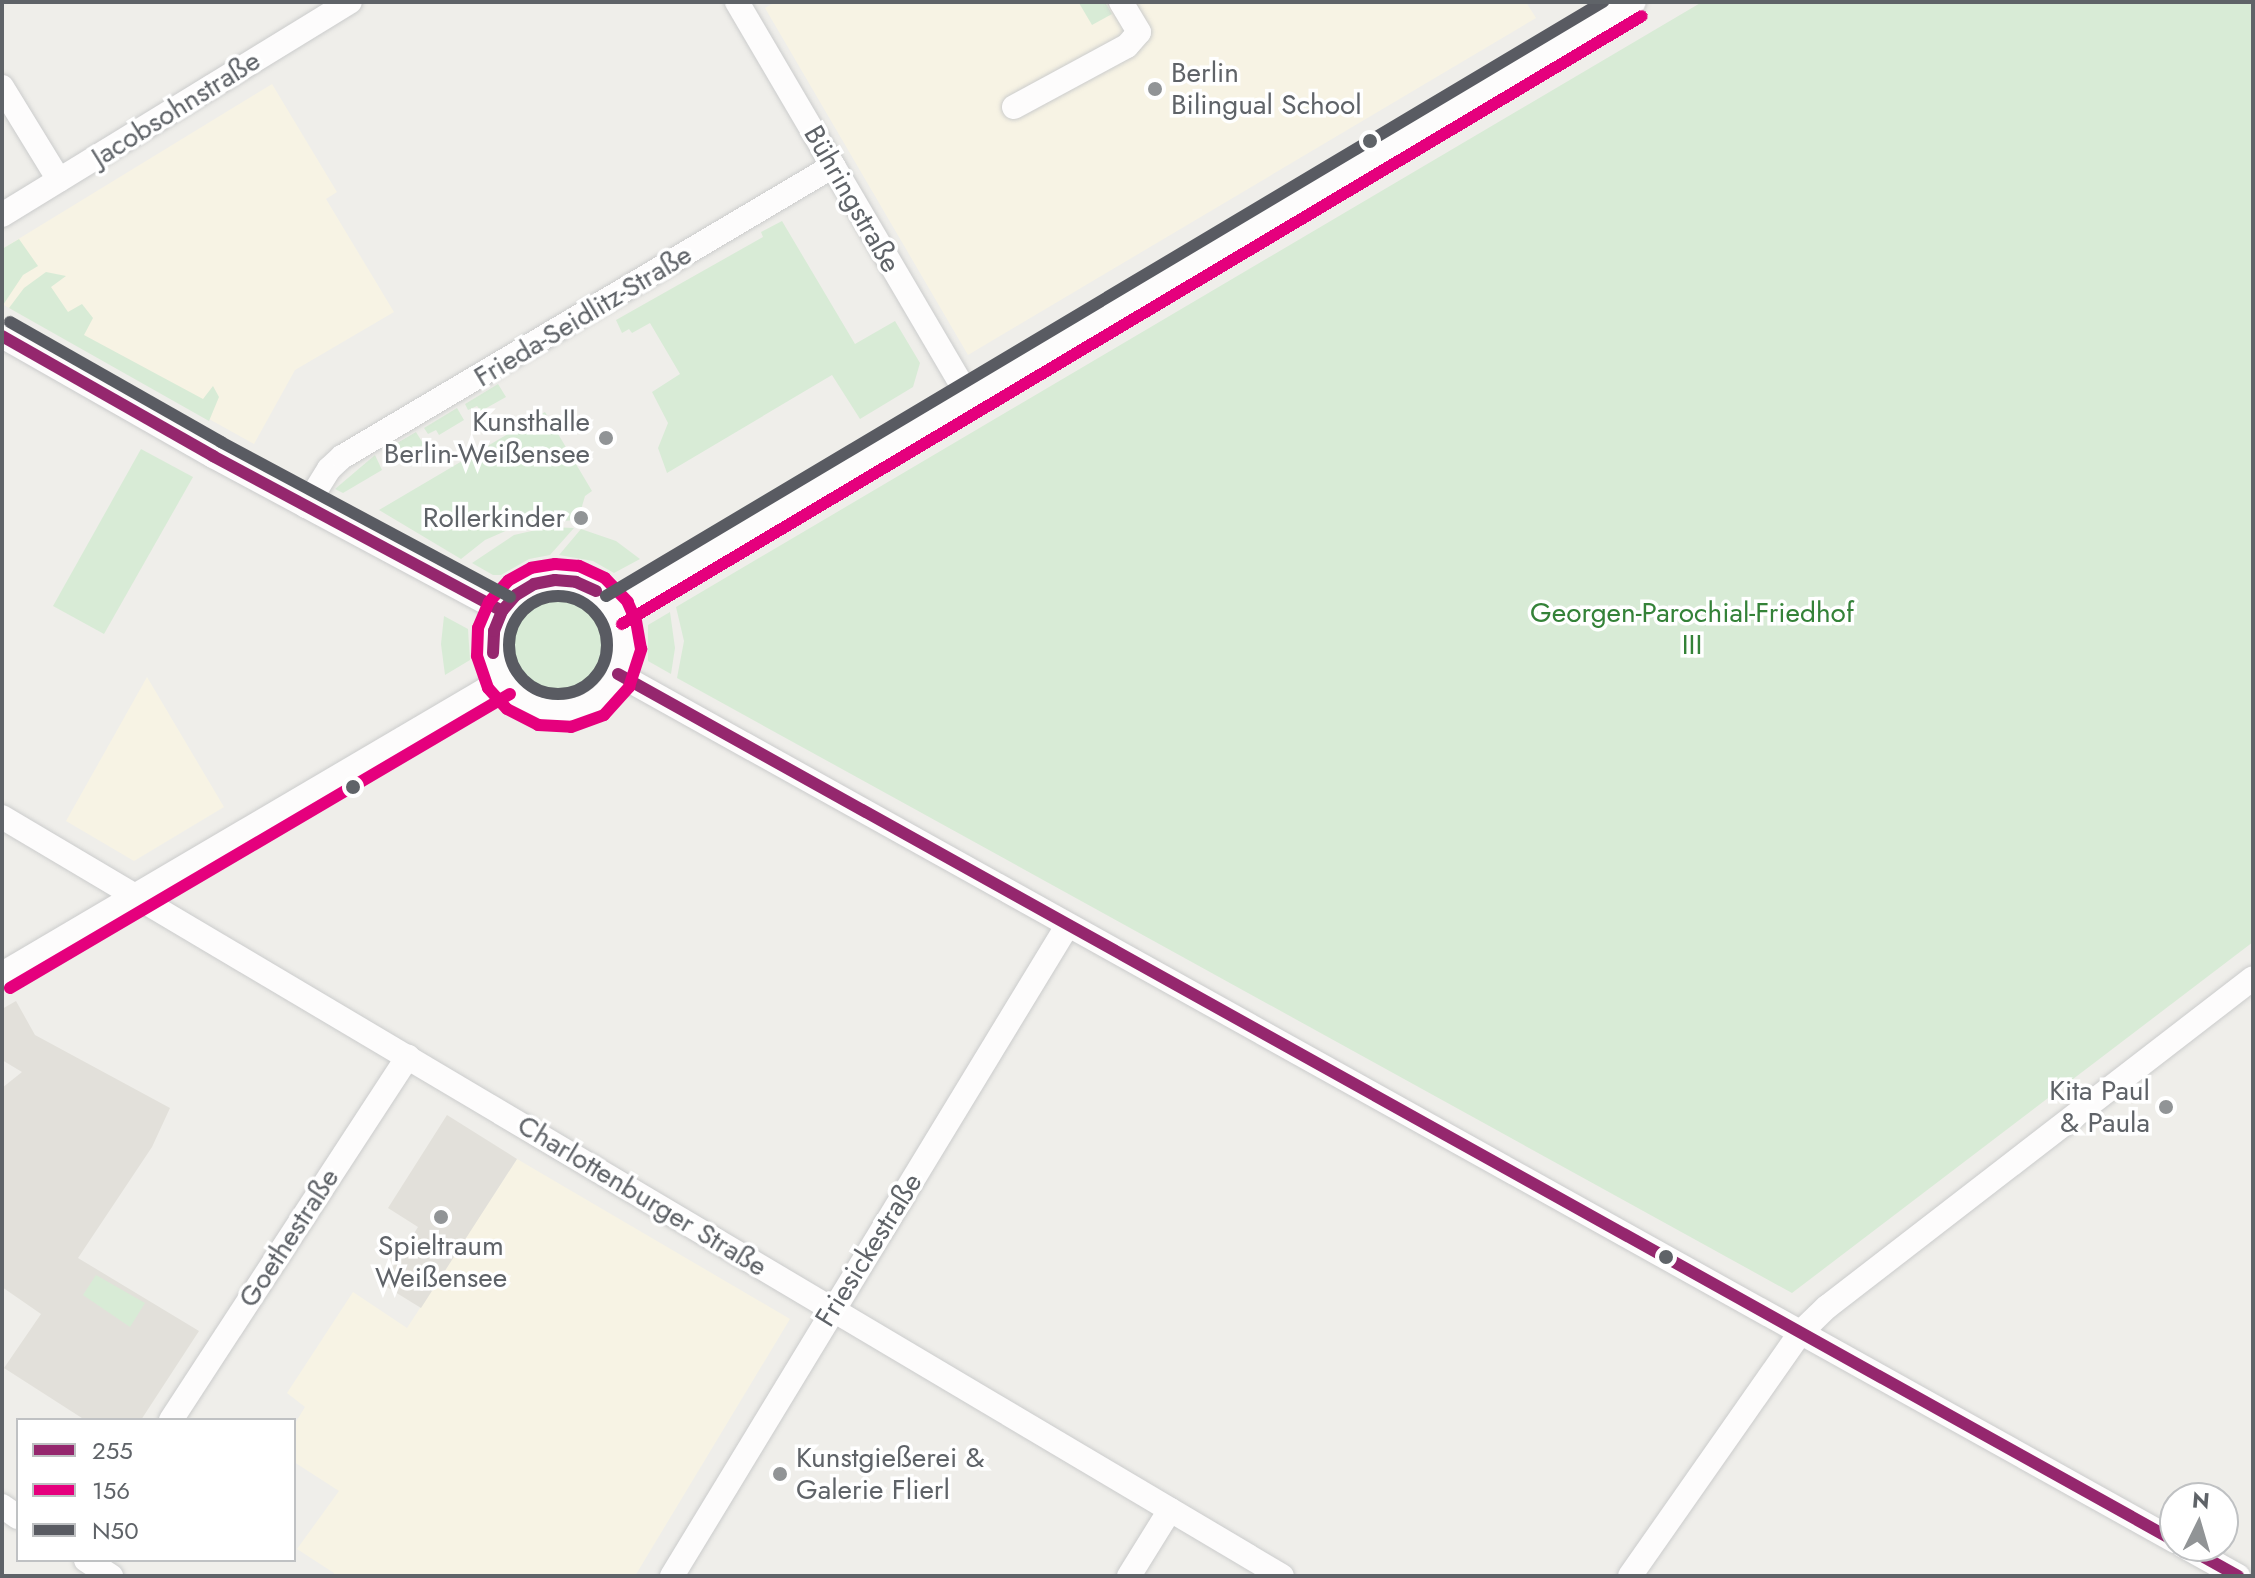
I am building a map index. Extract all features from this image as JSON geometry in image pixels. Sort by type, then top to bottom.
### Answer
[{"type":"street","name":"Jacobsohnstraße","points":[[2,215],[350,2]]},
{"type":"street","name":"Bühringstraße","points":[[737,2],[968,396]]},
{"type":"street","points":[[1014,107],[1127,46],[1139,32],[1121,2]]},
{"type":"street","points":[[614,610],[968,396],[1634,2]]},
{"type":"street","points":[[2,87],[59,180]]},
{"type":"street","name":"Frieda-Seidlitz-Straße","points":[[306,506],[329,469],[342,457],[833,166]]},
{"type":"street","points":[[2,336],[306,506],[502,611]]},
{"type":"street","points":[[555,580],[576,582],[596,591],[614,610],[625,646],[618,674],[596,701],[569,711],[555,712],[527,704],[502,680],[493,653],[494,631],[502,611],[525,590],[555,580]]},
{"type":"street","points":[[618,674],[2159,1532]]},
{"type":"street","points":[[2,974],[502,680]]},
{"type":"street","name":"Charlottenburger Straße","points":[[2,817],[1282,1576]]},
{"type":"street","name":"Friesickestraße","points":[[672,1576],[1067,926]]},
{"type":"street","points":[[1630,1576],[1801,1332],[1861,1280],[2253,978]]},
{"type":"street","name":"Goethestraße","points":[[172,1418],[408,1057]]},
{"type":"street","points":[[1129,1576],[1170,1510]]},
{"type":"street","points":[[87,1562],[111,1576]]},
{"type":"street","points":[[2213,1562],[2238,1576]]},
{"type":"shaded area","points":[[775,2],[1526,2],[1536,18],[968,355],[765,8]]},
{"type":"shaded area","points":[[272,84],[337,192],[326,199],[394,312],[295,370],[254,444],[2,304],[2,249]]},
{"type":"shaded area","points":[[147,677],[224,807],[134,861],[66,821]]},
{"type":"shaded area","points":[[16,1001],[35,1035],[170,1108],[152,1147],[78,1258],[199,1331],[142,1418],[82,1418],[4,1368],[41,1314],[2,1287],[2,1088],[22,1072],[2,1060],[2,1009]]},
{"type":"shaded area","name":"Spieltraum Weißensee","points":[[447,1115],[517,1159],[421,1308],[382,1284],[418,1227],[388,1208]]},
{"type":"shaded area","points":[[517,1159],[790,1319],[635,1576],[333,1576],[334,1573],[297,1549],[339,1491],[296,1463],[296,1422],[305,1407],[287,1393],[353,1292],[407,1328]]},
{"type":"green space","points":[[1105,2],[1112,14],[1092,25],[1079,3]]},
{"type":"green space","name":"Georgen-Parochial-Friedhof III","points":[[1702,2],[2253,2],[2253,942],[1792,1293],[677,678],[684,641],[676,607]]},
{"type":"green space","points":[[782,221],[855,344],[895,321],[920,363],[913,387],[860,419],[832,375],[667,473],[658,448],[668,423],[652,392],[680,374],[650,323],[632,333],[629,329],[622,333],[616,320],[763,237],[761,232]]},
{"type":"green space","points":[[19,239],[38,266],[23,275],[3,305],[2,249]]},
{"type":"green space","points":[[46,272],[66,276],[51,287],[68,312],[82,304],[93,318],[84,335],[203,399],[213,386],[219,397],[209,421],[9,308],[24,288]]},
{"type":"green space","points":[[498,384],[506,397],[481,411],[477,406],[468,410],[465,404]]},
{"type":"green space","points":[[457,408],[464,420],[439,435],[436,430],[428,434],[424,428]]},
{"type":"green space","points":[[545,412],[592,491],[585,496],[578,520],[524,523],[485,540],[461,559],[379,510]]},
{"type":"green space","points":[[416,432],[424,445],[399,459],[395,454],[386,459],[382,452]]},
{"type":"green space","points":[[141,449],[193,477],[104,634],[53,606]]},
{"type":"green space","points":[[375,455],[382,470],[343,493],[335,489]]},
{"type":"green space","points":[[549,527],[574,528],[550,555],[529,559],[501,575],[493,575],[472,563],[514,535]]},
{"type":"green space","points":[[581,529],[616,541],[640,559],[614,573],[593,561],[559,555]]},
{"type":"green space","points":[[559,594],[588,602],[602,616],[610,645],[602,674],[588,688],[559,696],[530,688],[516,674],[508,645],[516,616],[530,602]]},
{"type":"green space","points":[[670,612],[675,648],[671,674],[648,661],[648,625]]},
{"type":"green space","points":[[444,616],[468,629],[470,660],[445,675],[441,644]]},
{"type":"green space","points":[[96,1275],[145,1303],[130,1327],[83,1295]]},
{"type":"transit line","name":"N50","points":[[606,596],[1603,2]]},
{"type":"transit line","name":"156","points":[[622,624],[1642,16]]},
{"type":"transit line","name":"N50","points":[[10,322],[221,442],[510,597]]},
{"type":"transit line","name":"255","points":[[2,336],[213,456],[502,611]]},
{"type":"transit line","name":"156","points":[[628,602],[605,578],[579,566],[555,564],[531,568],[508,581],[489,602],[478,628],[477,656],[488,688],[507,709],[538,725],[571,727],[604,715],[629,687],[641,649],[636,621],[628,603]]},
{"type":"transit line","name":"255","points":[[493,653],[494,631],[502,611],[516,595],[534,584],[555,580],[576,582],[596,591]]},
{"type":"transit line","name":"N50","points":[[558,596],[577,600],[593,610],[603,626],[607,645],[603,664],[593,680],[577,690],[558,694],[539,690],[523,680],[513,664],[509,645],[513,626],[523,610],[539,600],[558,596]]},
{"type":"transit line","name":"255","points":[[618,674],[2159,1532]]},
{"type":"transit line","name":"156","points":[[10,988],[510,694]]},
{"type":"transit line","name":"255","points":[[2213,1562],[2238,1576]]},
{"type":"place","name":"Berlin Bilingual School","points":[[1155,89]]},
{"type":"place","name":"Kunsthalle Berlin-Weißensee","points":[[606,438]]},
{"type":"place","name":"Rollerkinder","points":[[581,518]]},
{"type":"place","name":"Kita Paul & Paula","points":[[2166,1107]]},
{"type":"place","name":"Spieltraum Weißensee","points":[[441,1217]]},
{"type":"place","name":"Kunstgießerei & Galerie Flierl","points":[[780,1474]]}]
